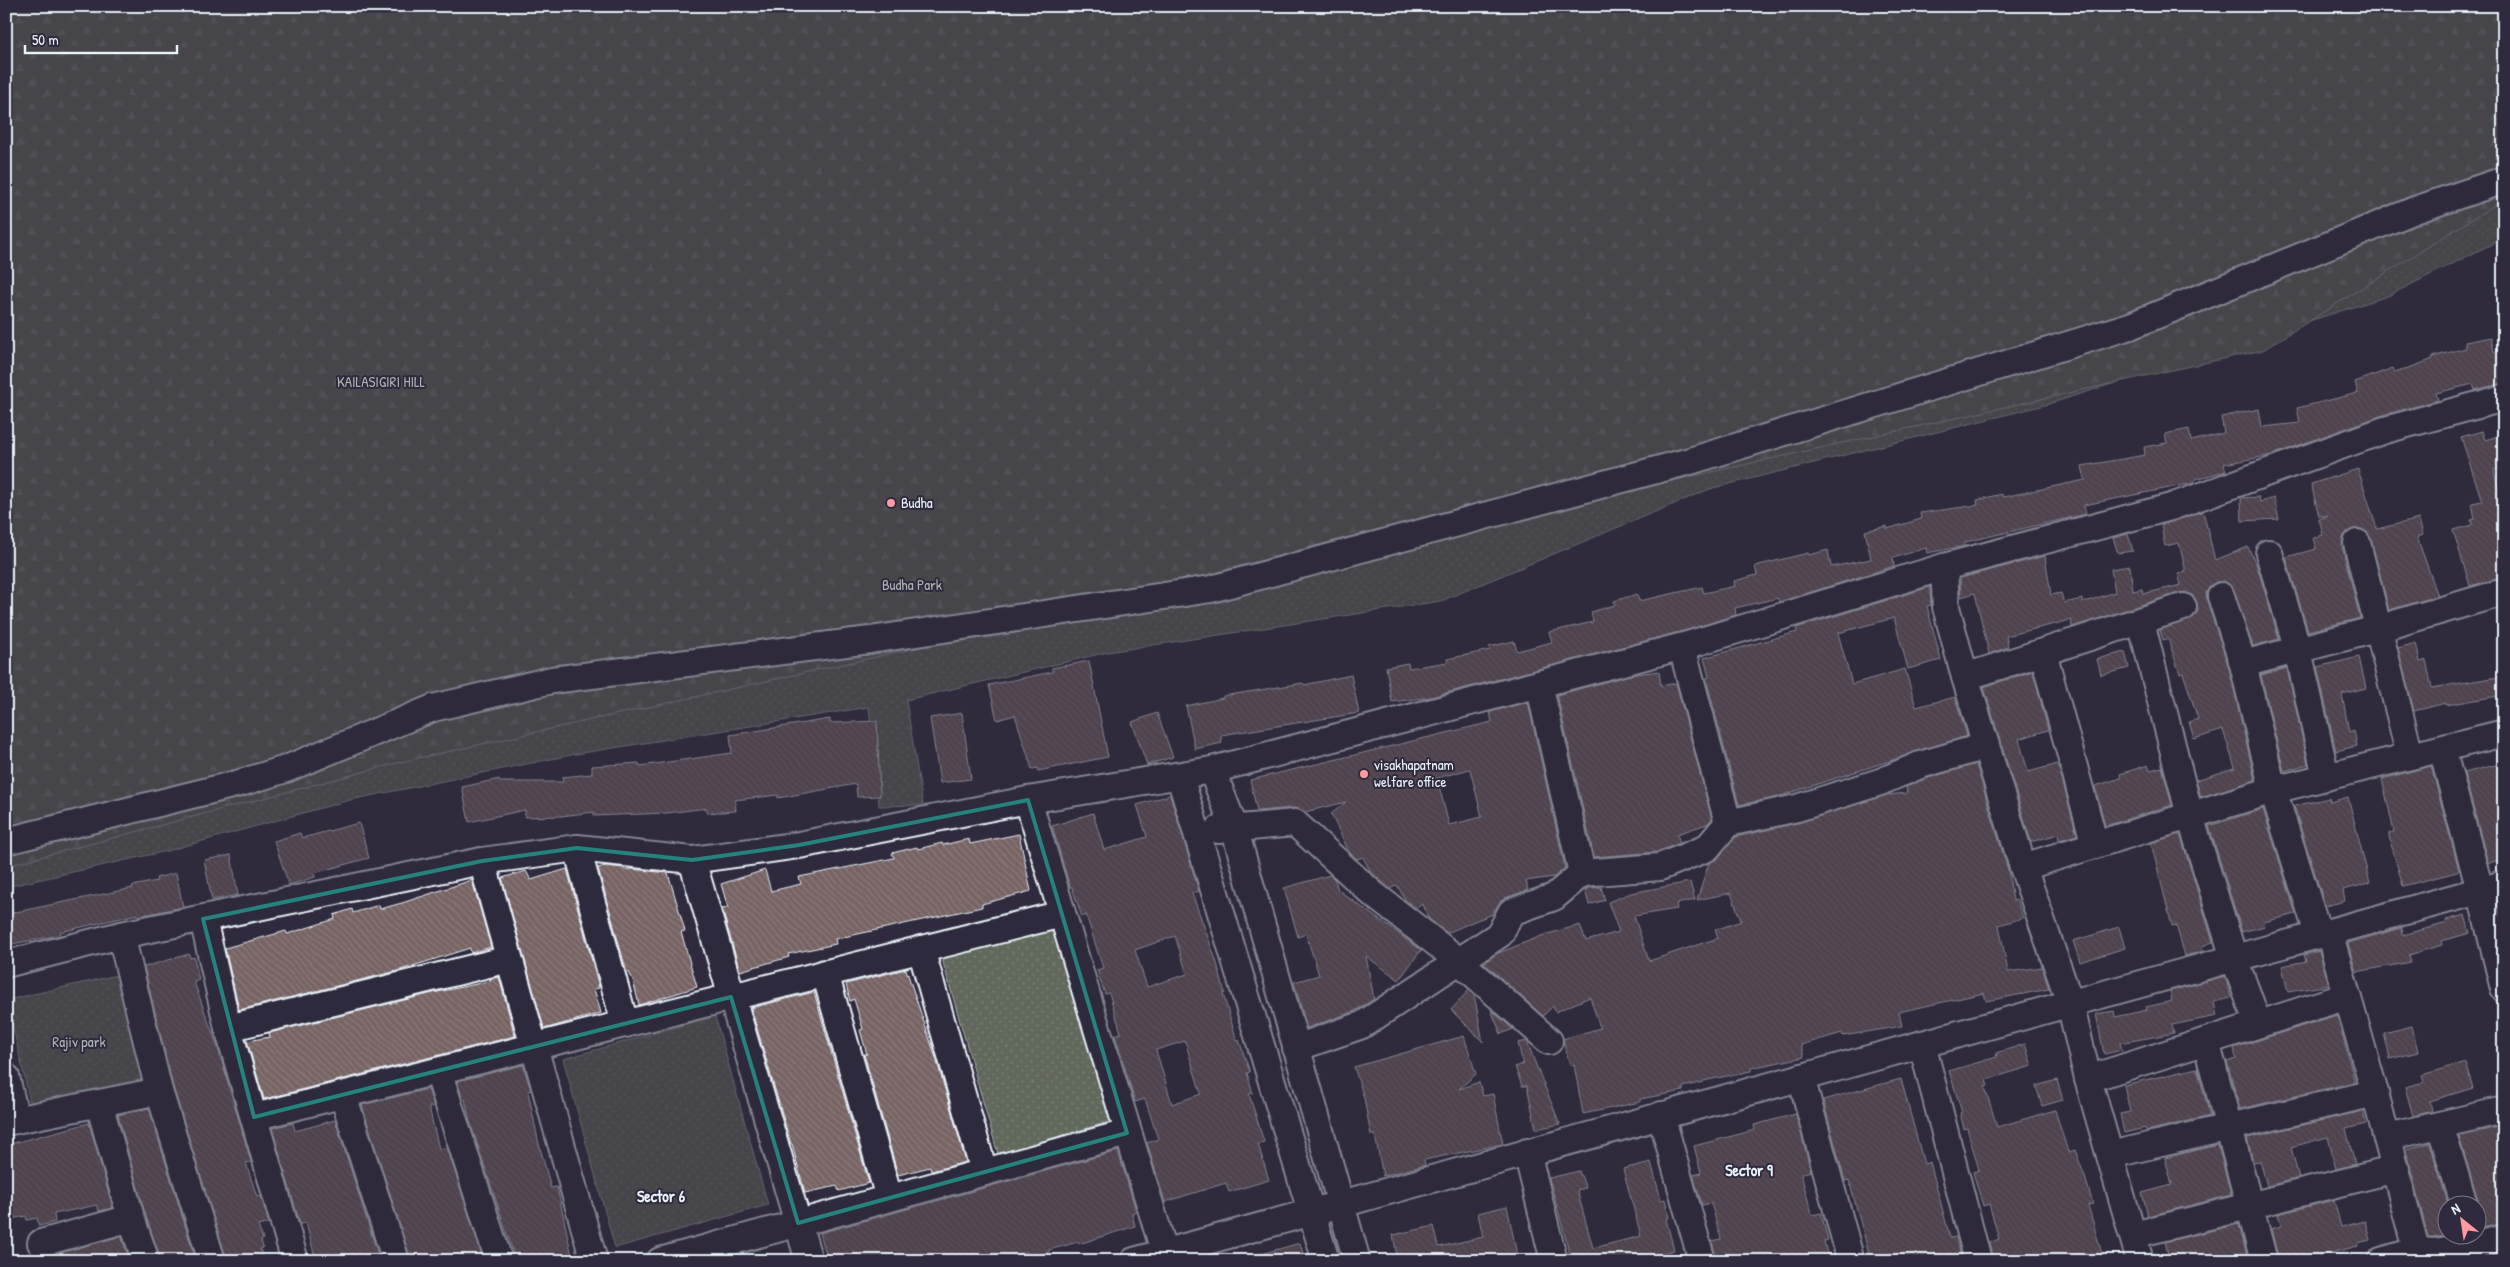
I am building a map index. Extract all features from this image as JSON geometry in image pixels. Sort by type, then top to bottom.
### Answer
[{"type":"street","points":[[6,841],[240,783],[286,769],[433,708],[552,680],[870,640],[1175,595],[1237,582],[1690,461],[2130,326],[2414,210],[2504,180]]},
{"type":"street","points":[[6,964],[121,935],[482,861],[576,848],[692,860],[799,845],[1028,800],[1180,777],[1212,770],[1682,647],[1944,567],[2171,507],[2385,430],[2504,398]]},
{"type":"street","points":[[2357,543],[2410,756]]},
{"type":"street","points":[[2269,553],[2298,650],[2326,777]]},
{"type":"street","points":[[1944,567],[1946,607],[1965,677],[2023,867],[2070,1003],[2088,1079],[2140,1261]]},
{"type":"street","points":[[2243,664],[2377,629],[2504,592]]},
{"type":"street","points":[[2221,596],[2243,664],[2273,790],[2347,996],[2396,1169],[2417,1256]]},
{"type":"street","points":[[1965,677],[2183,607]]},
{"type":"street","points":[[2141,622],[2190,816],[2234,958],[2258,1024]]},
{"type":"street","points":[[1682,647],[1728,823]]},
{"type":"street","points":[[2043,652],[2095,845]]},
{"type":"street","points":[[1539,684],[1582,873]]},
{"type":"street","points":[[2023,867],[2273,790],[2504,733]]},
{"type":"street","points":[[1296,1048],[1362,1025],[1500,934],[1511,912],[1554,897],[1582,873],[1660,867],[1707,848],[1728,823],[1797,808],[1880,782],[1920,764],[1986,746]]},
{"type":"street","points":[[2442,749],[2492,887],[2504,989]]},
{"type":"street","points":[[1212,770],[1234,827],[1357,1261]]},
{"type":"street","points":[[1180,777],[1326,1261]]},
{"type":"street","points":[[1028,800],[1166,1257]]},
{"type":"street","points":[[1198,834],[1234,827],[1295,823],[1373,894],[1458,960],[1549,1041]]},
{"type":"street","points":[[576,848],[625,1024]]},
{"type":"street","points":[[692,860],[809,1261]]},
{"type":"street","points":[[482,861],[594,1261]]},
{"type":"street","points":[[1134,1261],[1166,1257],[1312,1211],[2492,887]]},
{"type":"street","points":[[254,1117],[1062,914]]},
{"type":"street","points":[[203,918],[228,1028],[295,1261]]},
{"type":"street","points":[[121,935],[159,1091],[212,1261]]},
{"type":"street","points":[[921,949],[984,1172]]},
{"type":"street","points":[[228,1028],[509,959]]},
{"type":"street","points":[[825,973],[889,1198]]},
{"type":"street","points":[[2088,1079],[2347,996]]},
{"type":"street","points":[[2206,1041],[2251,1205],[2264,1261]]},
{"type":"street","points":[[1922,1044],[1978,1261]]},
{"type":"street","points":[[438,1071],[499,1261]]},
{"type":"street","points":[[6,1077],[11,1121],[159,1091]]},
{"type":"street","points":[[1801,1077],[1851,1261]]},
{"type":"street","points":[[2110,1155],[2375,1093]]},
{"type":"street","points":[[343,1095],[396,1261]]},
{"type":"street","points":[[99,1103],[131,1218],[146,1261]]},
{"type":"street","points":[[2387,1137],[2504,1110]]},
{"type":"street","points":[[1661,1115],[1702,1261]]},
{"type":"street","points":[[2440,1124],[2461,1194]]},
{"type":"street","points":[[660,1261],[1127,1133]]},
{"type":"street","points":[[1527,1152],[1554,1261]]},
{"type":"street","points":[[2133,1235],[2396,1169]]},
{"type":"street","points":[[41,1243],[131,1218]]},
{"type":"street","points":[[2381,1261],[2477,1247],[2504,1238]]},
{"type":"highlighted area","points":[[1028,800],[1127,1133],[798,1223],[731,997],[254,1117],[203,919],[482,861],[577,848],[692,860],[799,845]]},
{"type":"green space","name":"KAILASIGIRI HILL","points":[[6,6],[2504,6],[2504,199],[2263,350],[401,762],[6,866]]},
{"type":"green space","name":"Budha Park","points":[[2504,163],[2504,238],[2388,296],[2049,404],[1710,489],[1441,601],[1108,652],[906,700],[923,805],[879,806],[869,707],[576,754],[350,800],[167,851],[6,887],[6,814]]},
{"type":"green space","points":[[1054,919],[1112,1121],[998,1154],[940,952]]},
{"type":"green space","name":"Rajiv park","points":[[126,973],[151,1084],[32,1111],[7,1000]]},
{"type":"green space","points":[[715,1016],[768,1205],[615,1248],[563,1059]]},
{"type":"building","points":[[2491,337],[2494,352],[2504,349],[2504,383],[2475,390],[2473,384],[2436,393],[2438,400],[2380,416],[2272,455],[2224,464],[2226,471],[2196,479],[2194,483],[2084,505],[2086,514],[1965,542],[1965,546],[1927,553],[1926,548],[1893,558],[1894,566],[1779,602],[1778,598],[1735,608],[1736,615],[1687,630],[1431,697],[1392,702],[1386,667],[1408,663],[1409,668],[1448,662],[1447,659],[1490,650],[1489,647],[1514,641],[1517,651],[1552,642],[1549,632],[1593,622],[1591,612],[1615,605],[1614,601],[1637,594],[1639,601],[1702,587],[1704,593],[1735,586],[1734,581],[1757,575],[1755,566],[1808,553],[1809,555],[1828,550],[1831,567],[1871,559],[1865,531],[1887,526],[1887,529],[1921,519],[1920,513],[1978,505],[1977,500],[2002,494],[2003,497],[2085,480],[2082,466],[2145,455],[2144,447],[2167,443],[2165,434],[2189,429],[2191,441],[2224,433],[2221,417],[2259,409],[2262,427],[2300,423],[2297,408],[2358,393],[2355,382],[2393,368],[2395,373],[2433,359],[2432,357],[2466,348],[2465,342]]},
{"type":"building","points":[[2482,431],[2485,440],[2504,434],[2504,467],[2494,470],[2504,518],[2504,577],[2470,586],[2453,530],[2472,525],[2471,520],[2475,519],[2472,503],[2482,501],[2461,437]]},
{"type":"building","points":[[2358,469],[2377,529],[2419,519],[2423,535],[2417,537],[2438,596],[2389,610],[2371,539],[2367,532],[2362,529],[2353,529],[2346,533],[2342,546],[2360,618],[2308,631],[2286,557],[2316,549],[2313,538],[2323,535],[2319,519],[2328,516],[2319,516],[2311,484]]},
{"type":"building","points":[[2259,497],[2260,502],[2274,498],[2279,519],[2242,521],[2241,498]]},
{"type":"building","points":[[2203,511],[2215,560],[2248,547],[2257,566],[2279,639],[2253,646],[2231,585],[2224,581],[2216,582],[2210,586],[2206,593],[2207,601],[2229,668],[2255,780],[2201,797],[2196,780],[2235,768],[2223,730],[2194,739],[2189,722],[2198,719],[2183,673],[2180,674],[2168,639],[2163,640],[2160,630],[2194,617],[2198,611],[2197,603],[2193,596],[2186,592],[2178,593],[2072,627],[2071,620],[2006,636],[2008,647],[1989,654],[1975,593],[1961,597],[1960,578],[2045,556],[2051,595],[2061,593],[2064,603],[2082,599],[2082,603],[2115,592],[2111,569],[2130,566],[2133,591],[2142,589],[2143,594],[2181,585],[2178,574],[2186,572],[2179,543],[2165,546],[2161,525]]},
{"type":"building","points":[[2128,534],[2133,551],[2118,553],[2113,538]]},
{"type":"building","points":[[1930,587],[1931,605],[1927,606],[1941,660],[1908,669],[1894,618],[1838,633],[1852,684],[1905,669],[1916,707],[1955,697],[1967,736],[1774,798],[1739,805],[1706,678],[1709,677],[1704,658],[1797,632],[1796,628]]},
{"type":"building","points":[[2416,643],[2420,662],[2426,660],[2432,688],[2504,676],[2504,695],[2446,705],[2446,703],[2414,711],[2398,648]]},
{"type":"building","points":[[2125,652],[2129,668],[2101,675],[2097,659]]},
{"type":"building","points":[[2359,657],[2366,688],[2342,694],[2349,732],[2354,730],[2357,746],[2336,751],[2317,667]]},
{"type":"building","points":[[1089,661],[1108,757],[1038,771],[1038,768],[1032,769],[1015,715],[997,720],[989,685],[1052,672],[1052,668]]},
{"type":"building","points":[[2287,668],[2308,764],[2284,771],[2261,675]]},
{"type":"building","points":[[1659,671],[1661,686],[1676,683],[1712,819],[1707,824],[1677,834],[1680,843],[1657,852],[1594,857],[1557,695],[1630,675]]},
{"type":"building","points":[[2033,671],[2048,730],[2019,739],[2028,772],[2058,764],[2077,835],[2059,840],[2058,834],[2031,842],[1984,687]]},
{"type":"building","points":[[1351,675],[1359,713],[1221,735],[1222,743],[1195,749],[1186,706],[1223,698],[1223,696],[1303,683],[1304,685]]},
{"type":"building","points":[[1528,702],[1565,868],[1554,877],[1526,881],[1528,890],[1505,898],[1494,910],[1493,914],[1447,933],[1428,918],[1423,904],[1416,908],[1406,901],[1397,885],[1390,889],[1370,871],[1363,857],[1357,859],[1349,852],[1331,814],[1346,802],[1305,812],[1294,808],[1257,811],[1250,780],[1492,722],[1490,712]],"holes":[[[1470,769],[1482,817],[1449,825],[1437,778]]]},
{"type":"building","points":[[962,713],[971,779],[940,783],[930,718]]},
{"type":"building","points":[[1157,713],[1173,757],[1147,765],[1132,722]]},
{"type":"building","points":[[830,719],[830,723],[877,721],[880,796],[857,797],[856,784],[778,798],[778,795],[735,800],[736,811],[707,813],[707,808],[667,813],[594,816],[594,812],[561,816],[525,817],[525,810],[469,822],[462,787],[499,779],[500,782],[563,782],[562,777],[592,774],[592,766],[639,763],[640,766],[732,753],[730,735]]},
{"type":"building","points":[[2504,763],[2504,859],[2488,863],[2464,773]]},
{"type":"building","points":[[1976,764],[2008,870],[2013,901],[2017,900],[2023,918],[1999,925],[2008,972],[2042,967],[2049,989],[1986,1001],[1984,993],[1899,1012],[1902,1026],[1843,1036],[1842,1033],[1801,1045],[1804,1057],[1751,1068],[1751,1071],[1703,1081],[1683,1087],[1683,1091],[1640,1099],[1640,1102],[1583,1114],[1574,1065],[1570,1066],[1563,1039],[1600,1028],[1590,997],[1555,1012],[1553,1006],[1543,1016],[1484,963],[1496,954],[1544,935],[1580,925],[1586,941],[1619,932],[1608,902],[1631,893],[1690,882],[1695,900],[1676,904],[1677,909],[1634,916],[1649,961],[1718,938],[1715,930],[1741,921],[1731,893],[1697,900],[1709,863],[1718,858],[1736,837],[1801,822],[1887,795],[1907,793],[1906,787],[1925,779]]},
{"type":"building","points":[[2148,765],[2150,770],[2162,767],[2172,805],[2105,826],[2095,786],[2121,778],[2120,774]]},
{"type":"building","points":[[2431,766],[2459,870],[2403,886],[2389,837],[2389,833],[2394,832],[2382,779]]},
{"type":"building","points":[[1170,795],[1199,891],[1192,893],[1216,960],[1225,993],[1223,994],[1237,1041],[1239,1040],[1250,1072],[1247,1073],[1253,1093],[1249,1094],[1264,1142],[1258,1144],[1269,1180],[1229,1192],[1226,1183],[1165,1202],[1147,1143],[1158,1139],[1145,1099],[1135,1102],[1115,1035],[1121,1033],[1109,993],[1105,994],[1097,970],[1103,968],[1086,915],[1082,917],[1072,887],[1070,887],[1052,826],[1093,813],[1104,850],[1147,837],[1137,805]],"holes":[[[1175,936],[1187,974],[1147,987],[1135,950]],[[1185,1041],[1201,1094],[1172,1104],[1156,1050]]]},
{"type":"building","points":[[2348,797],[2370,883],[2343,890],[2345,901],[2325,906],[2294,806],[2329,798],[2330,802]]},
{"type":"building","points":[[2263,809],[2296,914],[2264,922],[2265,926],[2242,932],[2209,826]]},
{"type":"building","points":[[359,823],[369,858],[314,873],[315,877],[289,885],[274,841],[300,833],[302,838]]},
{"type":"building","points":[[1019,834],[1031,891],[982,904],[982,907],[835,939],[836,944],[788,954],[789,957],[740,971],[722,909],[728,908],[721,884],[765,870],[771,891],[801,884],[799,877],[894,858],[892,853],[917,847],[918,849],[969,839],[970,844]]},
{"type":"building","points":[[2180,834],[2213,942],[2202,946],[2203,951],[2185,956],[2176,925],[2172,926],[2151,843]]},
{"type":"building","points":[[231,855],[238,895],[212,900],[204,860]]},
{"type":"building","points":[[606,866],[624,868],[625,870],[668,873],[685,931],[681,932],[697,987],[639,1005],[633,980],[629,972],[627,973],[598,868]]},
{"type":"building","points":[[567,869],[598,983],[599,988],[594,989],[601,1013],[544,1029],[502,878],[526,871],[531,880]]},
{"type":"building","points":[[176,873],[183,907],[138,916],[138,914],[60,932],[61,935],[6,945],[6,914],[133,888],[132,886],[157,881],[156,878]]},
{"type":"building","points":[[1330,875],[1335,880],[1338,890],[1421,950],[1399,980],[1366,956],[1374,999],[1355,1011],[1307,1028],[1294,982],[1319,975],[1306,934],[1298,937],[1284,888]]},
{"type":"building","points":[[472,880],[491,947],[471,953],[470,948],[397,971],[239,1010],[225,948],[286,931],[287,934],[335,919],[334,915],[352,909],[353,913],[379,905],[380,909]]},
{"type":"building","points":[[1601,887],[1605,900],[1589,905],[1585,890]]},
{"type":"building","points":[[2465,915],[2470,933],[2441,941],[2442,945],[2409,955],[2411,962],[2356,972],[2348,943],[2402,928],[2403,935],[2447,923],[2446,920]]},
{"type":"building","points":[[2119,927],[2125,948],[2080,962],[2073,941]]},
{"type":"building","points":[[2319,951],[2329,985],[2288,992],[2282,966],[2306,961],[2304,955]]},
{"type":"building","points":[[189,954],[190,958],[194,957],[199,980],[194,982],[218,1048],[251,1162],[246,1163],[257,1197],[261,1196],[269,1223],[258,1226],[263,1239],[261,1240],[263,1248],[260,1249],[264,1261],[227,1261],[173,1087],[144,967]]},
{"type":"building","points":[[906,969],[936,1058],[966,1162],[931,1171],[930,1167],[898,1175],[864,1054],[867,1054],[860,1030],[863,1029],[854,999],[850,1001],[846,984]]},
{"type":"building","points":[[2225,976],[2231,998],[2214,1002],[2217,1016],[2172,1025],[2174,1033],[2120,1043],[2122,1050],[2104,1054],[2096,1014],[2114,1011],[2115,1017],[2147,1010],[2146,1007],[2172,1001],[2170,991]]},
{"type":"building","points":[[499,977],[515,1036],[264,1099],[247,1041],[270,1037],[269,1033],[433,993],[491,981],[490,979]]},
{"type":"building","points":[[1469,990],[1474,994],[1483,1042],[1451,1010]]},
{"type":"building","points":[[814,992],[869,1183],[839,1191],[837,1186],[805,1193],[751,1008]]},
{"type":"building","points":[[1491,1010],[1513,1029],[1501,1034]]},
{"type":"building","points":[[2337,1015],[2355,1082],[2240,1109],[2227,1062],[2236,1059],[2234,1048]]},
{"type":"building","points":[[2412,1026],[2418,1052],[2390,1059],[2384,1033]]},
{"type":"building","points":[[1464,1036],[1476,1074],[1459,1089],[1479,1082],[1483,1096],[1493,1094],[1503,1144],[1424,1160],[1425,1165],[1383,1176],[1375,1135],[1371,1135],[1364,1098],[1354,1067]]},
{"type":"building","points":[[1527,1041],[1560,1124],[1536,1129],[1527,1086],[1522,1086],[1515,1067],[1523,1064],[1518,1043]]},
{"type":"building","points":[[2025,1044],[2032,1066],[1986,1080],[1988,1086],[1985,1087],[1997,1127],[2055,1110],[2068,1152],[2075,1150],[2085,1177],[2093,1204],[2088,1205],[2104,1261],[1993,1261],[1989,1243],[1999,1239],[1989,1204],[1983,1206],[1973,1172],[1979,1170],[1967,1128],[1964,1129],[1960,1113],[1962,1112],[1949,1071],[1997,1057],[1996,1053]]},
{"type":"building","points":[[2465,1062],[2473,1088],[2430,1101],[2432,1111],[2413,1116],[2405,1087],[2424,1082],[2422,1075]]},
{"type":"building","points":[[523,1065],[531,1090],[528,1091],[538,1140],[551,1188],[557,1187],[573,1261],[516,1261],[470,1122],[465,1099],[463,1100],[457,1081]]},
{"type":"building","points":[[2197,1068],[2210,1116],[2146,1131],[2145,1128],[2124,1133],[2120,1114],[2130,1112],[2124,1085]]},
{"type":"building","points":[[1901,1079],[1924,1164],[1930,1162],[1950,1238],[1956,1237],[1962,1261],[1871,1261],[1849,1180],[1845,1181],[1823,1100]]},
{"type":"building","points":[[2057,1080],[2063,1100],[2042,1106],[2036,1086]]},
{"type":"building","points":[[428,1089],[434,1106],[429,1107],[439,1149],[447,1147],[483,1259],[473,1261],[411,1261],[362,1105]]},
{"type":"building","points":[[149,1108],[196,1261],[161,1261],[145,1214],[118,1115]]},
{"type":"building","points":[[2363,1111],[2366,1124],[2346,1129],[2355,1164],[2336,1169],[2328,1137],[2291,1147],[2299,1178],[2267,1186],[2260,1161],[2253,1162],[2247,1138]]},
{"type":"building","points":[[1796,1114],[1811,1171],[1801,1174],[1812,1215],[1821,1213],[1828,1240],[1824,1241],[1829,1261],[1717,1261],[1712,1241],[1721,1239],[1711,1203],[1702,1205],[1693,1175],[1701,1173],[1694,1146],[1755,1130],[1754,1125]]},
{"type":"building","points":[[335,1120],[380,1261],[316,1261],[306,1223],[300,1224],[272,1128],[293,1123],[295,1131]]},
{"type":"building","points":[[89,1123],[113,1208],[99,1211],[97,1205],[54,1214],[55,1222],[39,1226],[37,1218],[27,1220],[26,1216],[6,1220],[6,1145]]},
{"type":"building","points":[[2504,1125],[2504,1223],[2488,1227],[2488,1194],[2476,1194],[2459,1137]]},
{"type":"building","points":[[2430,1143],[2445,1194],[2438,1194],[2438,1236],[2428,1237],[2406,1150]]},
{"type":"building","points":[[2218,1145],[2231,1195],[2148,1216],[2142,1193],[2172,1185],[2165,1158]]},
{"type":"building","points":[[1118,1151],[1136,1211],[1132,1213],[1135,1226],[1079,1244],[1078,1242],[1049,1250],[1049,1252],[1028,1258],[1027,1252],[996,1261],[828,1261],[820,1233]]},
{"type":"building","points":[[1651,1162],[1661,1200],[1665,1199],[1669,1218],[1666,1219],[1674,1250],[1634,1261],[1569,1261],[1570,1254],[1549,1178],[1579,1171],[1586,1188],[1577,1190],[1593,1248],[1641,1236],[1623,1169]]},
{"type":"building","points":[[2334,1200],[2341,1227],[2365,1221],[2370,1240],[2358,1243],[2358,1246],[2299,1261],[2279,1261],[2271,1229],[2281,1226],[2278,1214]]},
{"type":"building","points":[[1507,1206],[1517,1255],[1492,1261],[1398,1261],[1393,1235],[1434,1226],[1439,1247],[1483,1237],[1478,1213]]},
{"type":"building","points":[[2239,1224],[2248,1261],[2170,1261],[2165,1242]]},
{"type":"building","points":[[121,1236],[130,1261],[28,1261],[27,1254],[45,1257]]},
{"type":"building","points":[[1300,1243],[1305,1261],[1255,1261],[1254,1256]]},
{"type":"building","points":[[2504,1254],[2504,1261],[2474,1261],[2481,1260]]},
{"type":"place","name":"Budha","points":[[891,503]]},
{"type":"place","name":"visakhapatnam welfare office","points":[[1364,774]]},
{"type":"district","name":"Sector 9","points":[[1749,1170]]},
{"type":"district","name":"Sector 6","points":[[661,1196]]}]
